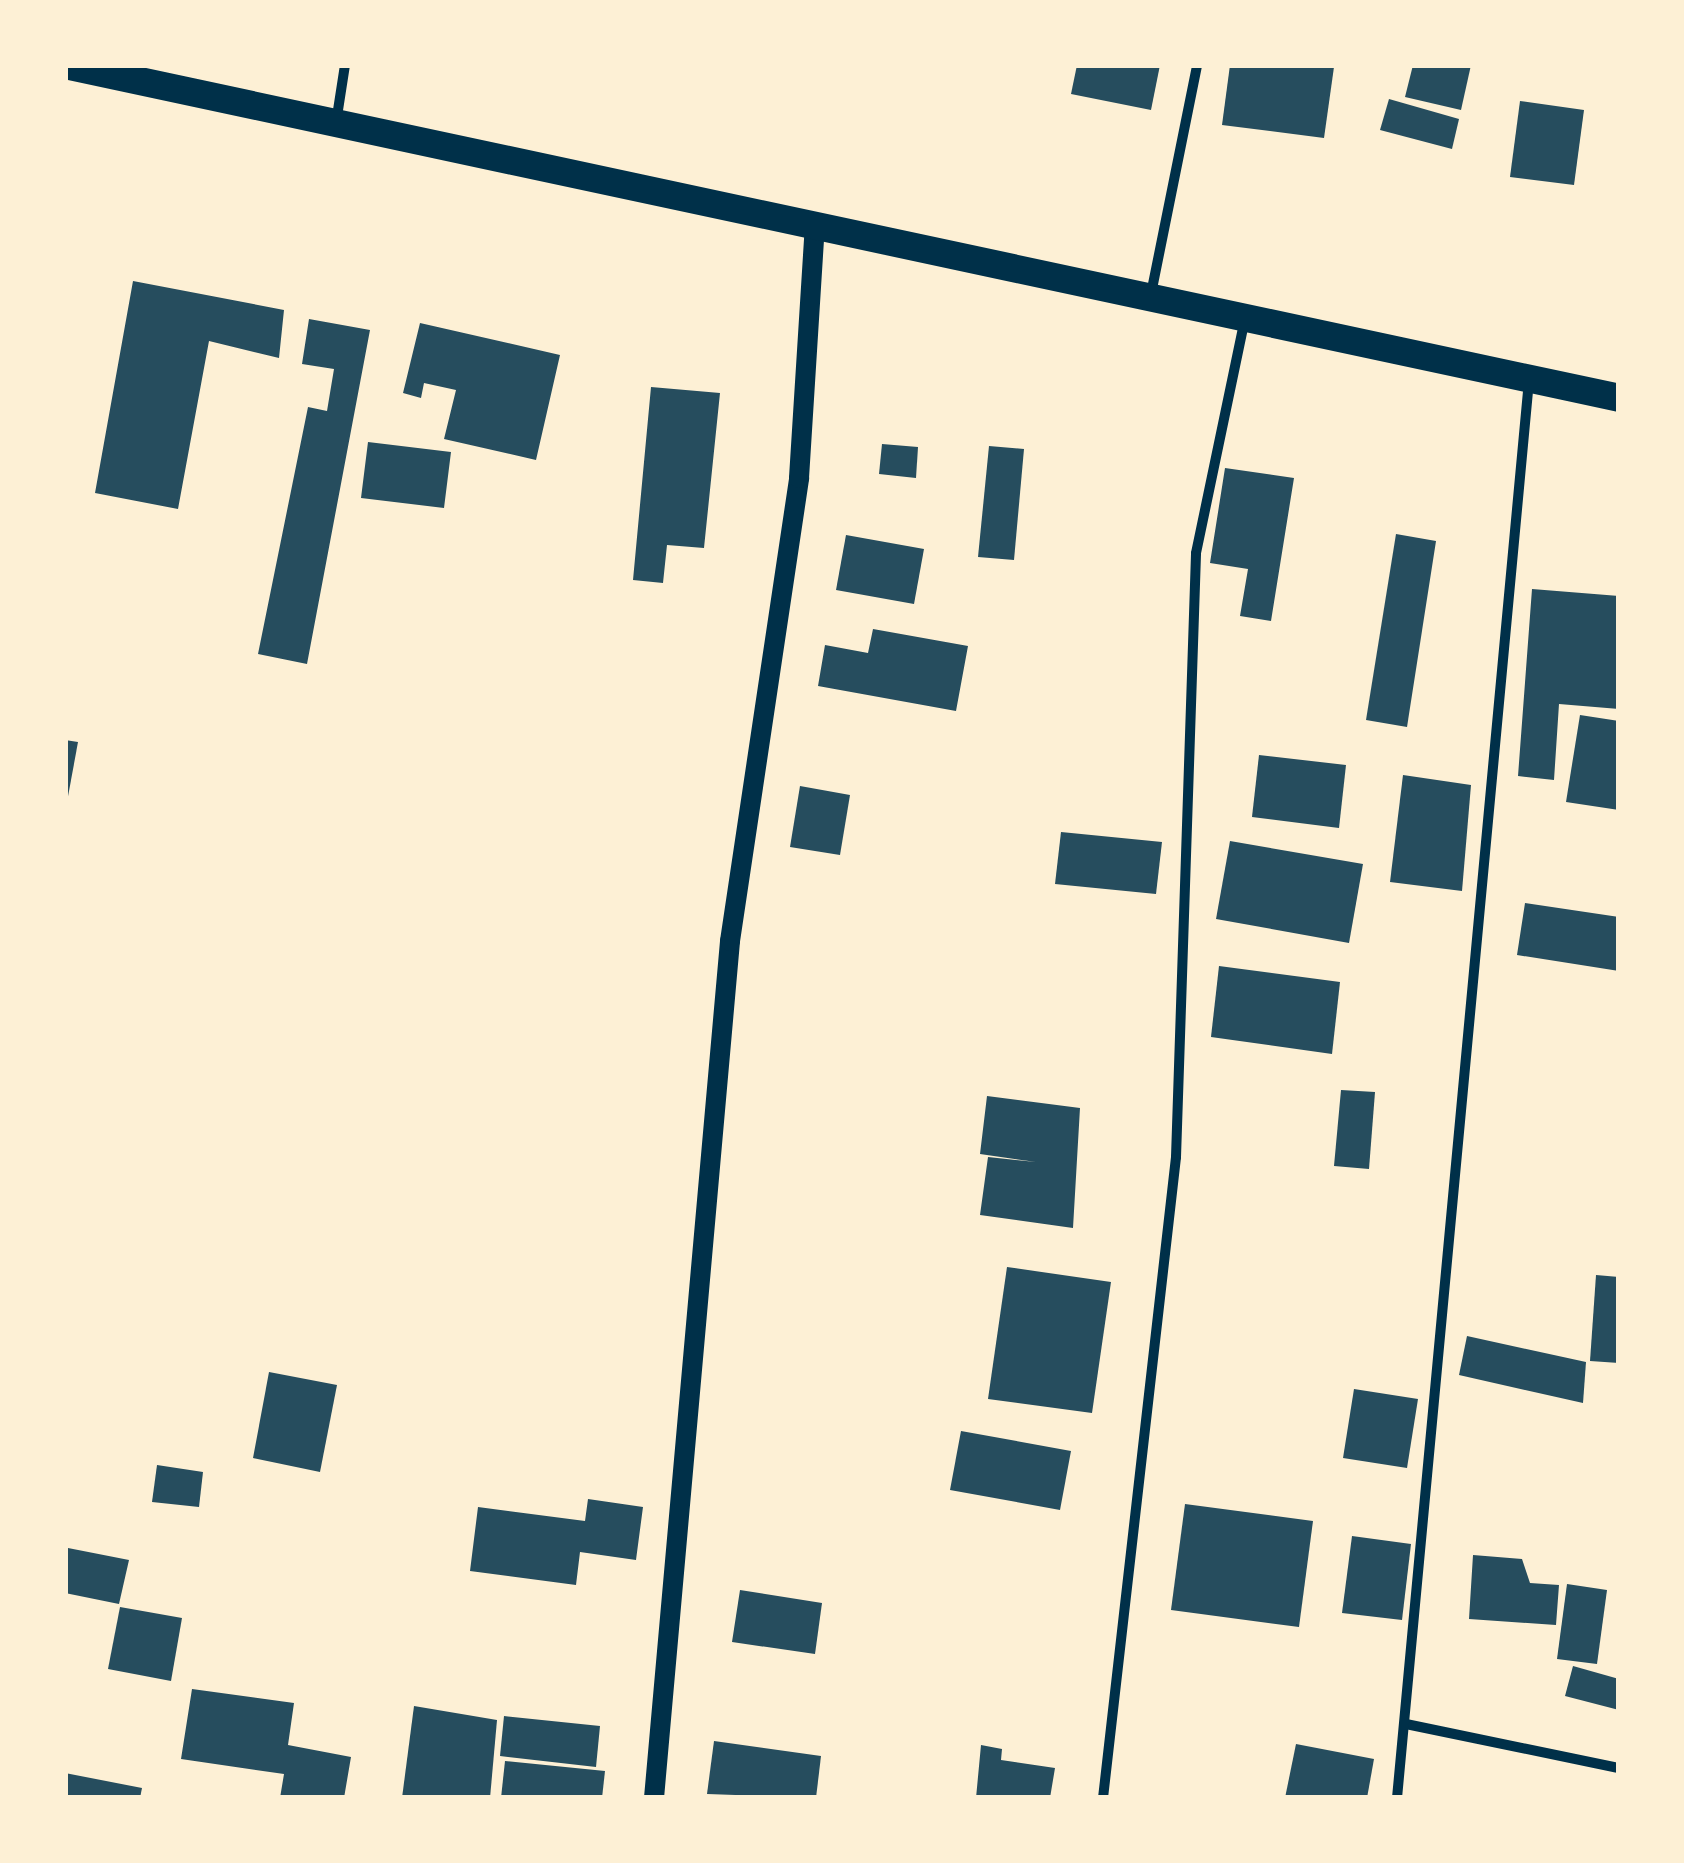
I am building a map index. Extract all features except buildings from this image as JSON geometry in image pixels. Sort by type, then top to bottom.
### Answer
[{"type":"highway","points":[[65,65],[1619,398]]},
{"type":"main road","points":[[654,1798],[730,941],[799,478],[814,226]]},
{"type":"street","points":[[336,124],[345,65]]},
{"type":"street","points":[[1150,298],[1197,65]]},
{"type":"street","points":[[1103,1798],[1176,1158],[1196,553],[1244,318]]},
{"type":"street","points":[[1398,1798],[1529,378]]},
{"type":"street","points":[[1406,1724],[1619,1768]]}]
